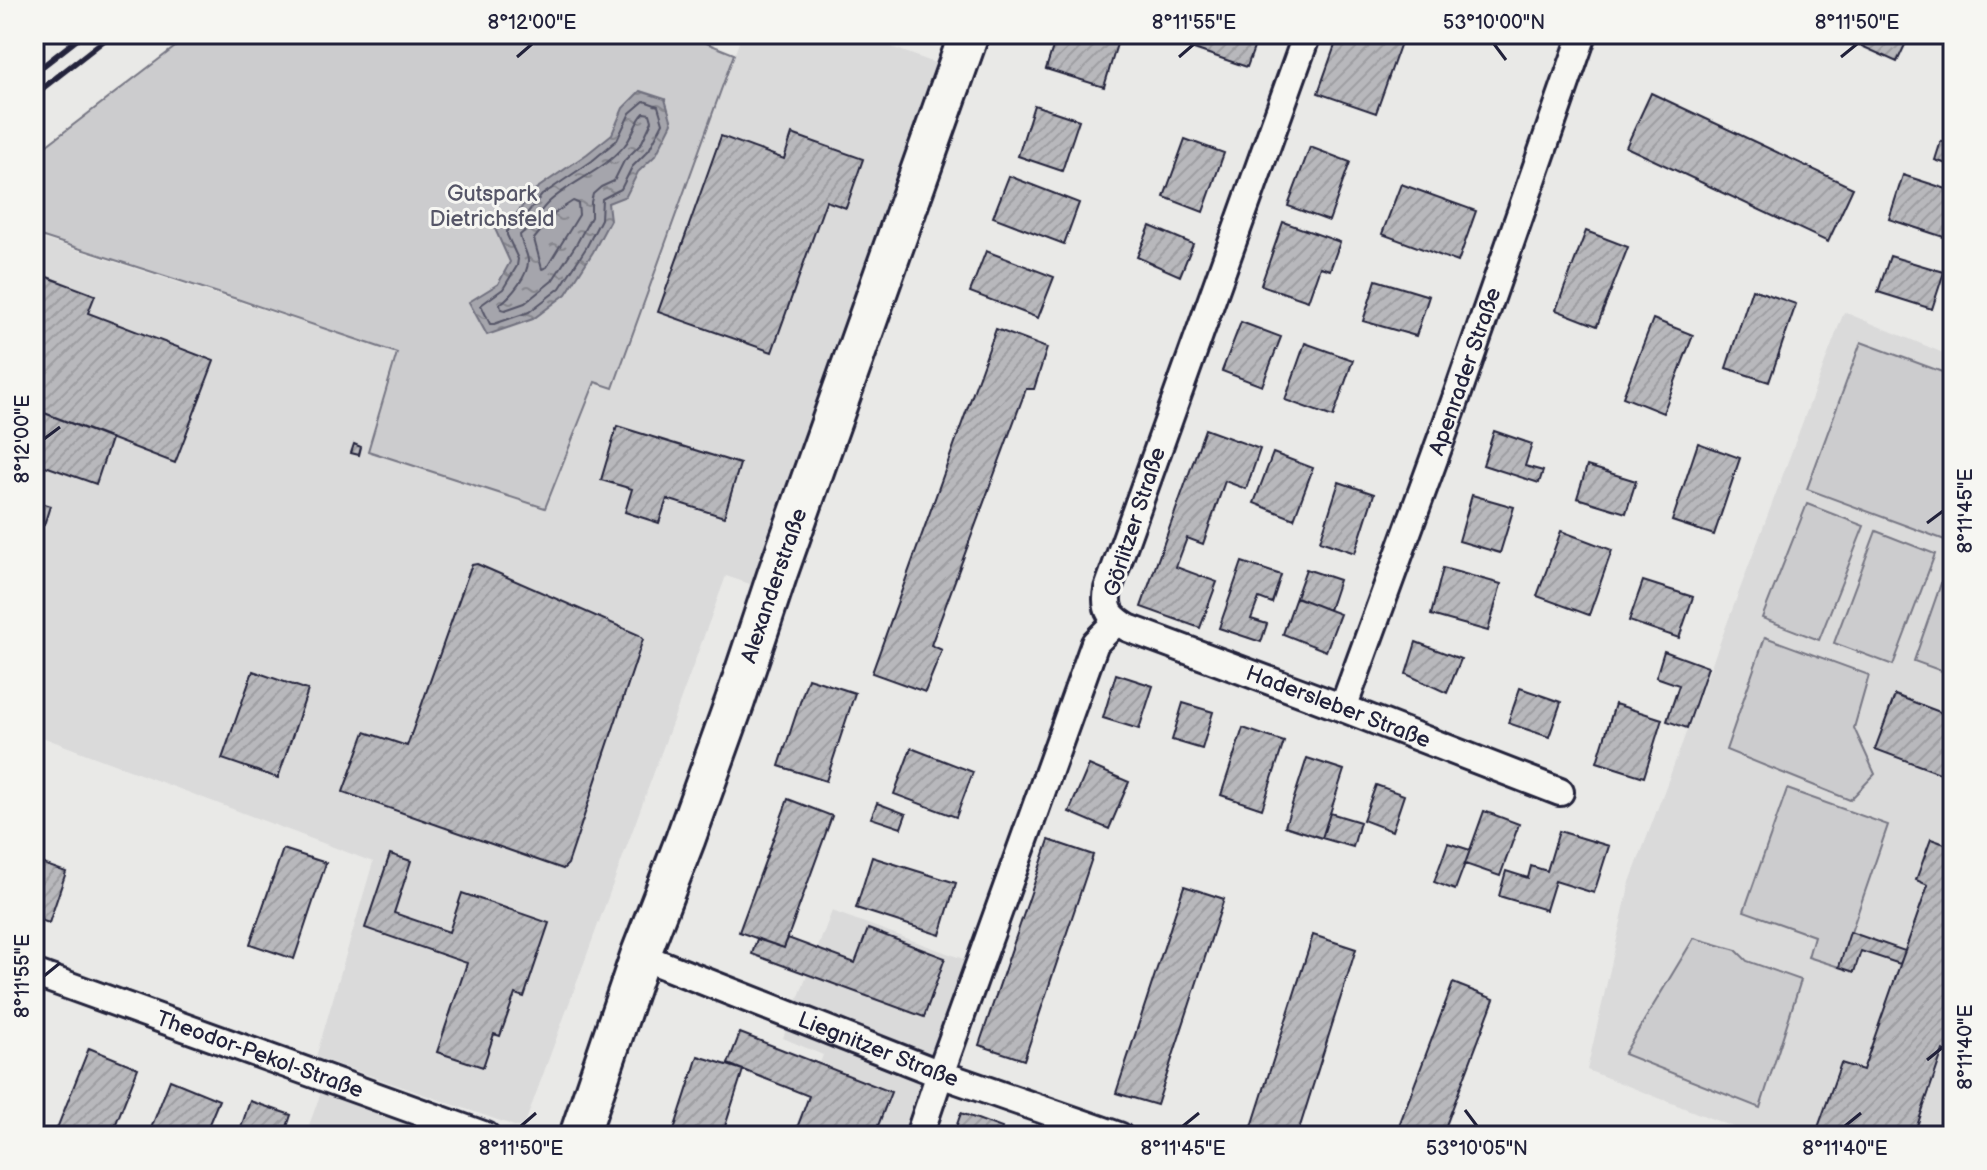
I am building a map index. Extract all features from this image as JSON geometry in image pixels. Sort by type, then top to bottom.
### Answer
[{"type":"main road","name":"Alexanderstraße","points":[[579,1136],[640,956],[735,701],[771,591],[969,34]]},
{"type":"street","name":"Görlitzer Straße","points":[[919,1136],[1095,643],[1117,621],[1109,612],[1106,601],[1108,589],[1307,34]]},
{"type":"street","name":"Apenrader Straße","points":[[1343,708],[1454,404],[1583,34]]},
{"type":"street","name":"Hadersleber Straße","points":[[1117,621],[1128,628],[1560,792]]},
{"type":"street","name":"Liegnitzer Straße","points":[[640,956],[940,1074],[1119,1136]]},
{"type":"street","name":"Theodor-Pekol-Straße","points":[[34,973],[486,1136]]},
{"type":"shaded area","points":[[742,34],[857,34],[956,71],[771,591],[726,576],[523,1129],[316,1057],[373,862],[34,734],[34,236],[398,353],[373,435],[595,382],[612,388]]},
{"type":"shaded area","points":[[1844,312],[1953,357],[1953,1136],[1756,1136],[1587,1070],[1630,882]]},
{"type":"shaded area","points":[[832,911],[966,960],[905,1136],[792,1136],[823,1055],[783,1038]]},
{"type":"shaded area","points":[[326,1079],[486,1136],[305,1136]]},
{"type":"green space","name":"Gutspark Dietrichsfeld","points":[[192,34],[684,34],[734,54],[613,388],[595,382],[545,508],[368,451],[397,353],[34,234],[34,155]]},
{"type":"green space","points":[[1861,342],[1953,376],[1953,543],[1807,489]]},
{"type":"green space","points":[[1807,504],[1864,526],[1819,640],[1762,618]]},
{"type":"green space","points":[[1876,531],[1935,554],[1893,665],[1834,643]]},
{"type":"green space","points":[[1947,566],[1953,568],[1953,675],[1914,661]]},
{"type":"green space","points":[[1765,637],[1869,675],[1854,728],[1875,774],[1850,800],[1726,750]]},
{"type":"green space","points":[[1787,789],[1888,825],[1839,967],[1808,957],[1814,936],[1744,911]]},
{"type":"green space","points":[[1694,938],[1736,950],[1747,961],[1801,980],[1760,1108],[1624,1054]]},
{"type":"water","points":[[640,91],[665,99],[672,123],[656,155],[638,172],[626,196],[608,203],[610,220],[566,294],[533,319],[487,335],[469,302],[498,284],[510,262],[495,229],[513,218],[536,189],[612,134],[623,108]]},
{"type":"building","points":[[1057,34],[1086,34],[1117,44],[1104,87],[1046,69]]},
{"type":"building","points":[[1195,34],[1259,34],[1247,67],[1191,48]]},
{"type":"building","points":[[1339,34],[1404,34],[1376,113],[1318,93]]},
{"type":"building","points":[[1835,34],[1910,34],[1897,62]]},
{"type":"building","points":[[1651,93],[1853,188],[1828,242],[1626,147]]},
{"type":"building","points":[[1034,105],[1079,120],[1062,171],[1018,156]]},
{"type":"building","points":[[792,134],[863,159],[846,208],[826,201],[772,352],[658,312],[721,136],[784,159]]},
{"type":"building","points":[[1185,139],[1224,153],[1203,212],[1164,197]]},
{"type":"building","points":[[1941,141],[1953,146],[1953,166],[1935,160]]},
{"type":"building","points":[[1310,147],[1350,162],[1329,221],[1288,206]]},
{"type":"building","points":[[1903,175],[1953,191],[1953,240],[1889,219]]},
{"type":"building","points":[[1009,176],[1079,203],[1064,244],[993,217]]},
{"type":"building","points":[[1401,184],[1476,211],[1458,262],[1382,234]]},
{"type":"building","points":[[1283,222],[1340,242],[1330,270],[1320,267],[1308,301],[1261,285]]},
{"type":"building","points":[[1150,226],[1193,244],[1180,276],[1137,257]]},
{"type":"building","points":[[1586,231],[1628,247],[1597,326],[1556,310]]},
{"type":"building","points":[[986,251],[1054,277],[1038,318],[970,292]]},
{"type":"building","points":[[1890,256],[1944,272],[1932,309],[1878,292]]},
{"type":"building","points":[[34,272],[95,295],[88,313],[214,361],[175,463],[34,409]]},
{"type":"building","points":[[1376,280],[1429,296],[1416,336],[1363,321]]},
{"type":"building","points":[[1752,289],[1796,304],[1769,382],[1726,368]]},
{"type":"building","points":[[1653,319],[1693,335],[1663,413],[1623,397]]},
{"type":"building","points":[[1241,322],[1281,337],[1262,386],[1222,371]]},
{"type":"building","points":[[996,329],[1047,348],[1034,389],[1026,389],[931,645],[942,650],[925,692],[872,673]]},
{"type":"building","points":[[1305,343],[1353,360],[1333,417],[1285,400]]},
{"type":"building","points":[[34,409],[111,439],[96,484],[34,462]]},
{"type":"building","points":[[617,426],[740,464],[724,517],[667,499],[659,523],[625,512],[632,489],[601,480]]},
{"type":"building","points":[[1205,429],[1260,449],[1246,489],[1225,481],[1203,544],[1187,538],[1176,567],[1217,582],[1200,628],[1141,607]]},
{"type":"building","points":[[1494,431],[1532,444],[1525,466],[1543,471],[1539,483],[1483,465]]},
{"type":"building","points":[[1698,443],[1740,458],[1714,535],[1672,521]]},
{"type":"building","points":[[354,444],[361,447],[359,455],[351,453]]},
{"type":"building","points":[[1273,453],[1313,468],[1294,519],[1254,503]]},
{"type":"building","points":[[1587,466],[1636,481],[1626,513],[1577,498]]},
{"type":"building","points":[[1339,482],[1374,494],[1355,553],[1320,541]]},
{"type":"building","points":[[1472,495],[1514,507],[1500,553],[1459,541]]},
{"type":"building","points":[[34,501],[50,506],[44,525],[39,524],[34,537]]},
{"type":"building","points":[[1561,531],[1612,550],[1589,615],[1537,596]]},
{"type":"building","points":[[1242,562],[1281,575],[1272,603],[1259,598],[1251,619],[1267,624],[1261,642],[1219,628]]},
{"type":"building","points":[[477,564],[643,639],[568,864],[563,869],[343,792],[365,732],[407,746],[470,569]]},
{"type":"building","points":[[1443,568],[1501,584],[1488,631],[1431,615]]},
{"type":"building","points":[[1306,569],[1339,580],[1329,610],[1296,597]]},
{"type":"building","points":[[1643,581],[1693,597],[1679,638],[1629,621]]},
{"type":"building","points":[[1296,597],[1340,614],[1326,651],[1283,634]]},
{"type":"building","points":[[1416,642],[1461,659],[1447,693],[1406,674]]},
{"type":"building","points":[[1664,651],[1708,667],[1687,728],[1667,721],[1679,685],[1656,677]]},
{"type":"building","points":[[253,671],[308,690],[278,778],[222,759]]},
{"type":"building","points":[[1116,674],[1153,686],[1139,729],[1103,718]]},
{"type":"building","points":[[808,678],[855,693],[826,781],[779,766]]},
{"type":"building","points":[[1520,688],[1561,702],[1549,737],[1508,723]]},
{"type":"building","points":[[1895,695],[1953,717],[1953,778],[1875,749]]},
{"type":"building","points":[[1183,703],[1213,712],[1202,749],[1172,740]]},
{"type":"building","points":[[1615,704],[1662,719],[1644,777],[1597,762]]},
{"type":"building","points":[[1243,728],[1284,742],[1262,809],[1221,795]]},
{"type":"building","points":[[911,748],[973,772],[956,817],[894,794]]},
{"type":"building","points":[[1307,758],[1344,770],[1322,838],[1285,826]]},
{"type":"building","points":[[1089,765],[1129,782],[1109,829],[1069,812]]},
{"type":"building","points":[[1376,785],[1404,795],[1392,831],[1363,820]]},
{"type":"building","points":[[788,799],[832,816],[784,948],[739,932]]},
{"type":"building","points":[[877,803],[906,814],[901,828],[871,818]]},
{"type":"building","points":[[1484,811],[1519,824],[1500,876],[1465,864]]},
{"type":"building","points":[[1330,813],[1360,822],[1353,847],[1322,838]]},
{"type":"building","points":[[1559,831],[1609,846],[1594,893],[1555,881],[1546,910],[1499,896],[1506,871],[1528,878],[1531,866],[1547,871]]},
{"type":"building","points":[[1931,839],[1953,847],[1953,1054],[1943,1050],[1916,1129],[1936,1136],[1815,1136],[1841,1063],[1863,1070],[1928,885],[1916,880]]},
{"type":"building","points":[[1049,840],[1093,855],[1024,1060],[979,1045]]},
{"type":"building","points":[[1448,843],[1470,850],[1455,890],[1434,882]]},
{"type":"building","points":[[283,849],[326,863],[294,959],[250,944]]},
{"type":"building","points":[[390,854],[411,861],[394,913],[449,932],[462,893],[549,923],[524,997],[515,994],[500,1036],[494,1034],[483,1067],[437,1052],[467,963],[365,928]]},
{"type":"building","points":[[872,857],[956,883],[940,935],[856,908]]},
{"type":"building","points":[[38,862],[66,872],[49,923],[34,918],[34,874]]},
{"type":"building","points":[[1184,886],[1224,899],[1157,1105],[1116,1093]]},
{"type":"building","points":[[868,929],[945,958],[924,1017],[752,954],[757,939],[784,948],[788,938],[855,963]]},
{"type":"building","points":[[1850,932],[1905,951],[1900,964],[1861,951],[1854,972],[1839,967]]},
{"type":"building","points":[[1313,935],[1356,949],[1297,1136],[1249,1136]]},
{"type":"building","points":[[1453,983],[1494,999],[1442,1136],[1395,1136]]},
{"type":"building","points":[[740,1033],[891,1092],[874,1136],[794,1136],[809,1096],[728,1064]]},
{"type":"building","points":[[89,1048],[138,1068],[111,1136],[54,1136]]},
{"type":"building","points":[[698,1056],[743,1070],[722,1136],[672,1136]]},
{"type":"building","points":[[170,1080],[219,1100],[204,1136],[148,1136]]},
{"type":"building","points":[[250,1101],[291,1115],[284,1136],[238,1136]]},
{"type":"building","points":[[961,1113],[1002,1128],[999,1136],[953,1136]]},
{"type":"railway","points":[[34,73],[84,34]]},
{"type":"railway","points":[[34,95],[112,34]]}]
